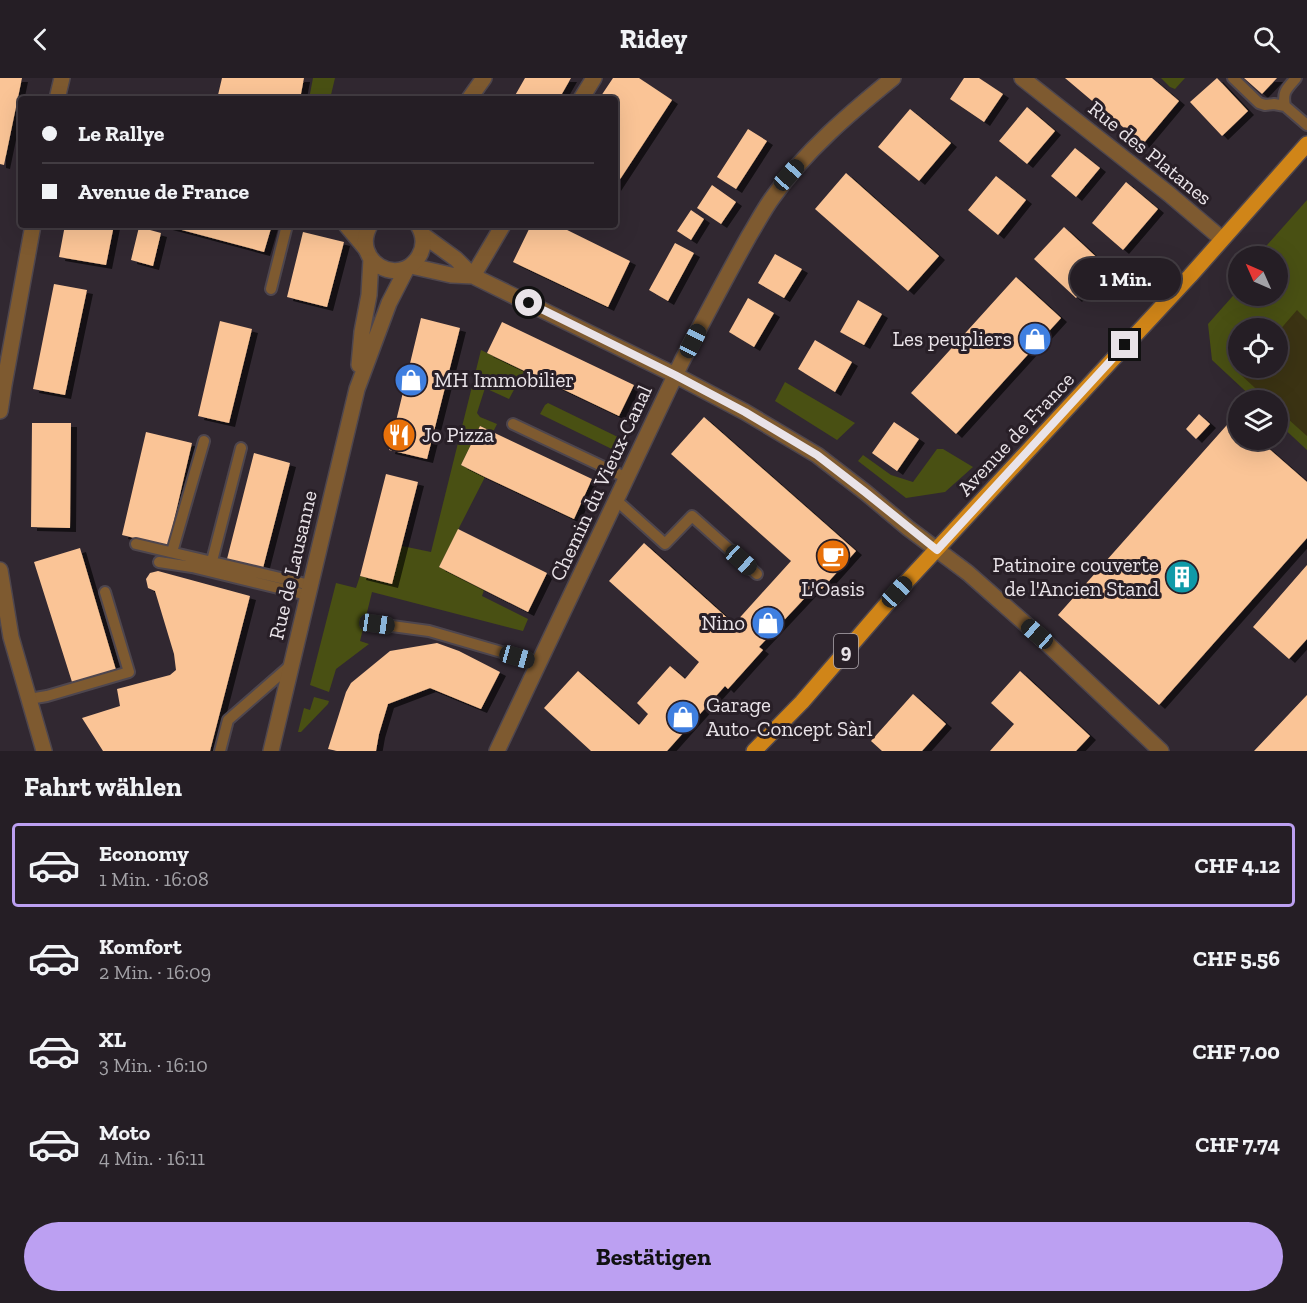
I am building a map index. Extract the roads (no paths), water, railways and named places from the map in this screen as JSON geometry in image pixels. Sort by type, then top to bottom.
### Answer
[{"type":"main road","name":"Avenue de France","points":[[754,751],[802,702],[897,592],[1307,144]]},
{"type":"street","points":[[58,96],[62,78]]},
{"type":"street","points":[[583,96],[594,78]]},
{"type":"street","name":"Chemin du Vieux-Canal","points":[[497,751],[675,375],[713,301],[771,198],[806,156],[893,78]]},
{"type":"street","name":"Rue des Platanes","points":[[1022,78],[1169,194],[1222,239]]},
{"type":"street","points":[[473,96],[482,81]]},
{"type":"street","points":[[0,411],[32,228]]},
{"type":"street","points":[[348,228],[378,266],[387,270],[409,267],[451,275],[473,276]]},
{"type":"street","name":"Rue de Lausanne","points":[[357,389],[362,332],[369,296],[366,234],[369,228]]},
{"type":"street","points":[[421,228],[473,276],[675,375],[745,412],[817,455],[968,573],[1037,634],[1161,751]]},
{"type":"street","name":"Rue de Lausanne","points":[[271,751],[357,389],[389,303],[409,267],[422,252],[424,244],[421,228]]},
{"type":"street","points":[[473,276],[501,228]]},
{"type":"street","points":[[0,570],[11,637],[44,751]]},
{"type":"lane","points":[[1233,78],[1259,103],[1285,106],[1307,125]]},
{"type":"lane","points":[[1285,106],[1283,97],[1296,78]]},
{"type":"lane","points":[[271,289],[286,228]]},
{"type":"lane","points":[[513,424],[627,478]]},
{"type":"lane","points":[[172,552],[204,441]]},
{"type":"lane","points":[[212,561],[241,448]]},
{"type":"lane","points":[[616,500],[665,544],[692,516],[757,574]]},
{"type":"lane","points":[[136,544],[212,561],[308,590]]},
{"type":"lane","points":[[159,562],[308,590]]},
{"type":"lane","points":[[29,699],[129,672],[105,592]]},
{"type":"lane","points":[[377,624],[429,631],[539,663]]},
{"type":"lane","points":[[220,751],[228,720],[291,665]]},
{"type":"place","name":"Les peupliers","points":[[1035,339]]},
{"type":"place","name":"MH Immobilier","points":[[411,380]]},
{"type":"place","name":"Jo Pizza","points":[[399,435]]},
{"type":"place","name":"L'Oasis","points":[[833,556]]},
{"type":"place","name":"Patinoire couverte de l'Ancien Stand","points":[[1182,577]]},
{"type":"place","name":"Nino","points":[[768,623]]},
{"type":"place","name":"Garage Auto-Concept Sàrl","points":[[683,717]]}]
